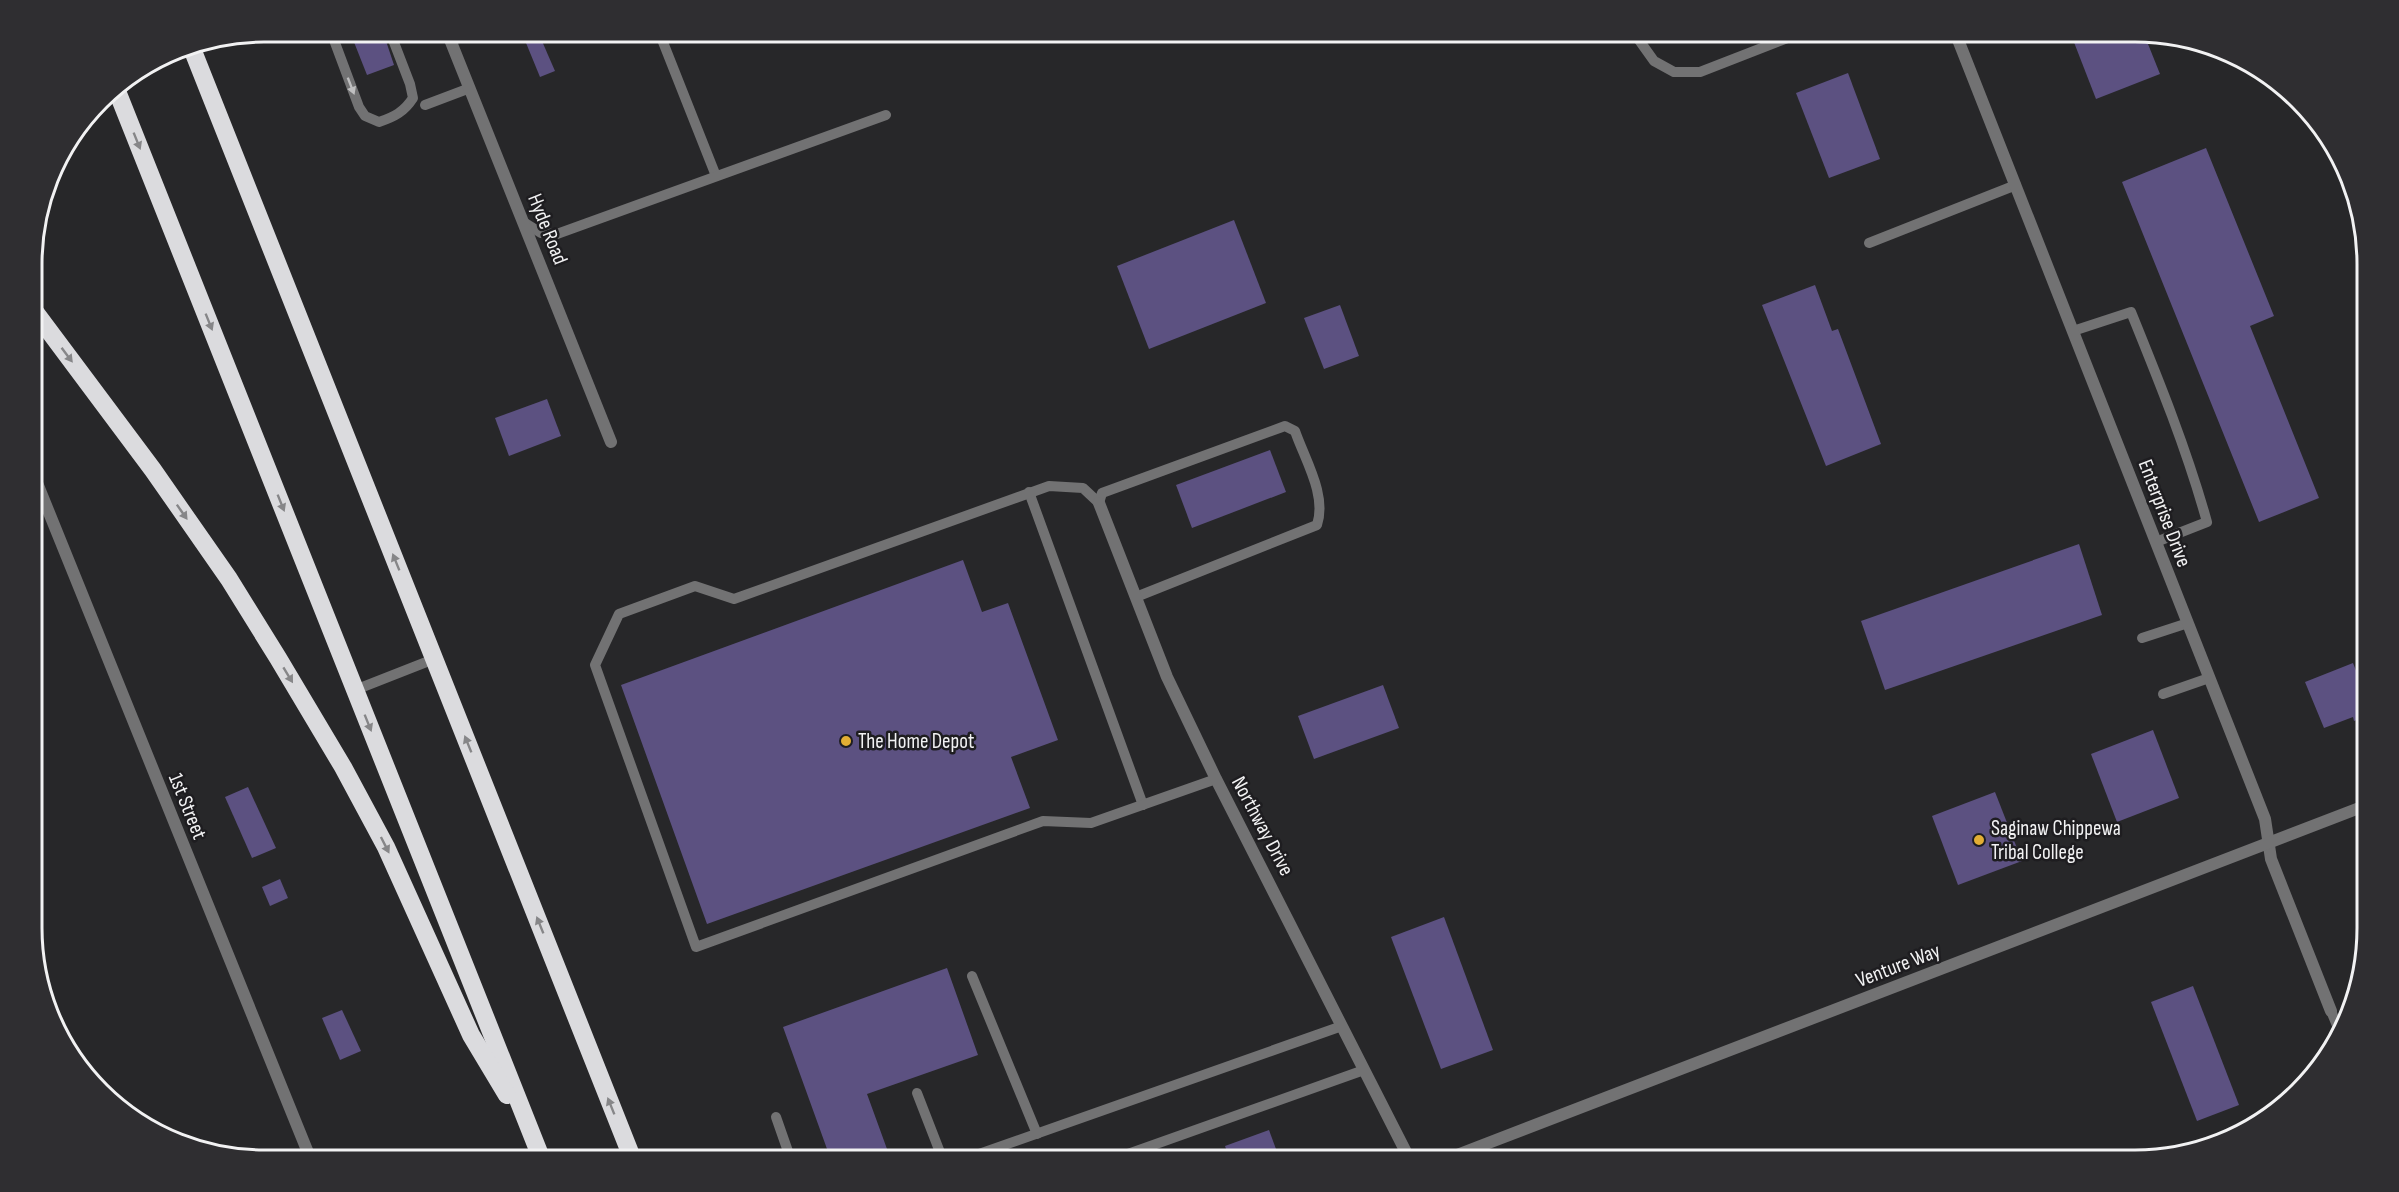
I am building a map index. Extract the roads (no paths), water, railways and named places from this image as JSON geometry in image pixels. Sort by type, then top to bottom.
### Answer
[{"type":"highway","points":[[194,53],[629,1150]]},
{"type":"highway","points":[[119,96],[538,1150]]},
{"type":"highway","points":[[42,321],[153,470],[229,579],[284,668],[343,767],[386,848],[471,1035],[534,1141]]},
{"type":"street","name":"Hyde Road","points":[[451,42],[611,442]]},
{"type":"street","name":"Enterprise Drive","points":[[1959,42],[2265,819],[2271,859],[2331,1011]]},
{"type":"street","name":"1st Street","points":[[42,495],[306,1150]]},
{"type":"street","name":"Northway Drive","points":[[1099,503],[1167,677],[1216,779],[1405,1150]]},
{"type":"street","name":"Venture Way","points":[[1470,1150],[2357,810]]},
{"type":"lane","points":[[335,42],[359,107],[366,116],[379,122],[399,115],[413,98],[394,42]]},
{"type":"lane","points":[[662,42],[716,176]]},
{"type":"lane","points":[[1640,42],[1654,62],[1674,72],[1700,72],[1777,42]]},
{"type":"lane","points":[[425,105],[470,88]]},
{"type":"lane","points":[[525,223],[541,232],[557,234],[886,115]]},
{"type":"lane","points":[[1869,243],[2016,185]]},
{"type":"lane","points":[[2073,331],[2131,312],[2162,388],[2208,522],[2156,542]]},
{"type":"lane","points":[[1136,597],[1317,525],[1321,501],[1294,431],[1286,426],[1186,461],[1102,493],[1099,503],[1083,488],[1049,486],[734,599],[695,586],[620,614],[595,665],[696,947],[1043,821],[1091,823],[1216,779]]},
{"type":"lane","points":[[1029,492],[1143,805]]},
{"type":"lane","points":[[2142,638],[2188,623]]},
{"type":"lane","points":[[355,690],[434,659]]},
{"type":"lane","points":[[2163,694],[2209,678]]},
{"type":"lane","points":[[972,976],[1037,1134]]},
{"type":"lane","points":[[2331,1011],[2336,1022]]},
{"type":"lane","points":[[991,1150],[1342,1026]]},
{"type":"lane","points":[[1139,1150],[1364,1070]]},
{"type":"lane","points":[[917,1093],[939,1150]]},
{"type":"lane","points":[[776,1116],[788,1150]]},
{"type":"place","name":"The Home Depot","points":[[846,741]]},
{"type":"place","name":"Saginaw Chippewa Tribal College","points":[[1979,840]]}]
